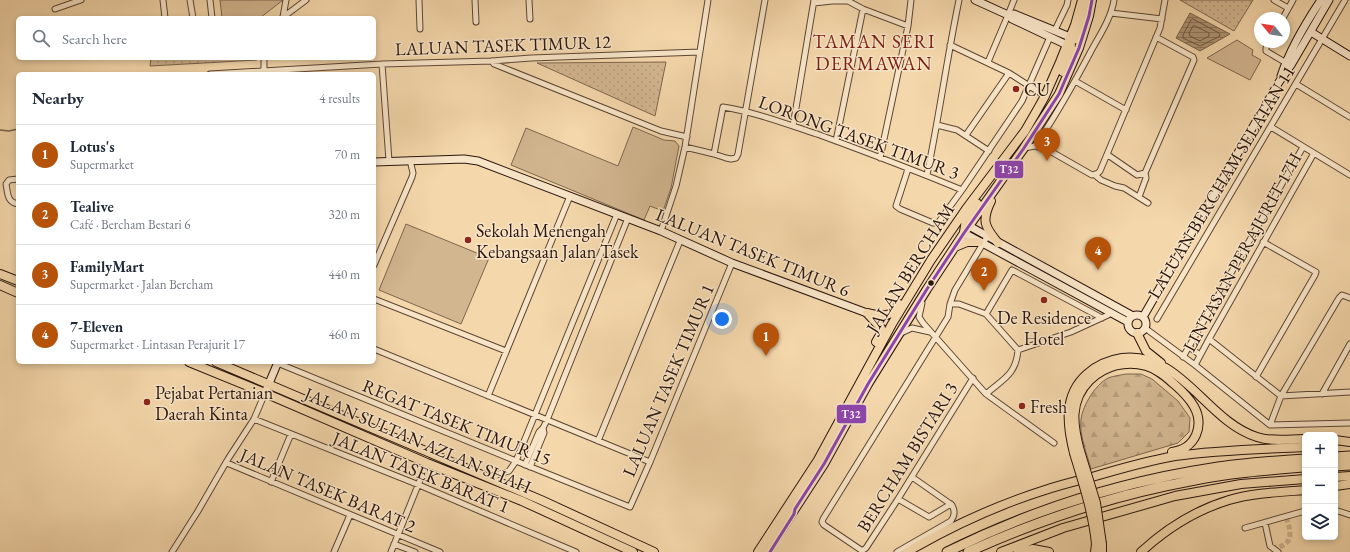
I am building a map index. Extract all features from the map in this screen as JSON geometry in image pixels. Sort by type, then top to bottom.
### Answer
[{"type":"highway","points":[[1338,457],[1350,456]]},
{"type":"highway","points":[[947,552],[1006,525],[1054,507],[1120,487],[1211,468],[1259,462],[1302,459]]},
{"type":"highway","points":[[1338,466],[1350,465]]},
{"type":"highway","points":[[968,552],[993,540],[1060,515],[1118,498],[1190,481],[1251,472],[1302,468]]},
{"type":"main road","name":"JALAN BERCHAM","points":[[758,552],[818,460],[892,324],[931,260],[992,174],[1025,131],[1045,96],[1069,41],[1082,0]]},
{"type":"main road","points":[[1048,113],[1051,101],[1071,52],[1069,41],[1077,37],[1088,0]]},
{"type":"main road","name":"JALAN BERCHAM","points":[[769,552],[795,513],[795,509],[824,464],[868,384],[964,231],[1048,113],[1062,96],[1080,48],[1092,0]]},
{"type":"main road","points":[[898,314],[910,301],[948,244],[964,231],[967,218],[985,190],[992,174]]},
{"type":"main road","points":[[998,243],[986,225],[984,218],[1000,182]]},
{"type":"main road","points":[[955,247],[967,242],[981,243]]},
{"type":"main road","points":[[867,313],[881,316],[888,315],[893,312],[924,265],[931,260]]},
{"type":"main road","points":[[0,274],[16,280]]},
{"type":"main road","points":[[0,285],[16,291]]},
{"type":"main road","points":[[876,323],[885,325],[902,321],[917,298],[926,291]]},
{"type":"main road","points":[[859,383],[862,370],[880,335],[880,328],[867,313]]},
{"type":"main road","points":[[1141,330],[1146,351],[1174,373],[1232,424],[1257,437],[1272,439],[1302,439]]},
{"type":"main road","points":[[1099,548],[1096,503],[1069,432],[1068,413],[1071,398],[1085,375],[1102,363],[1115,359],[1135,358],[1161,366],[1174,373]]},
{"type":"main road","name":"JALAN SULTAN AZLAN SHAH","points":[[193,364],[522,501],[633,552]]},
{"type":"main road","name":"JALAN SULTAN AZLAN SHAH","points":[[221,364],[488,477],[654,552]]},
{"type":"main road","points":[[1077,452],[1074,431],[1074,415],[1081,391],[1097,374],[1108,368],[1126,364],[1136,364],[1156,370],[1176,386],[1194,405],[1199,420],[1198,430],[1194,439],[1188,446],[1182,450],[1159,456],[1149,461]]},
{"type":"main road","points":[[1338,441],[1350,443]]},
{"type":"main road","points":[[1338,445],[1350,443]]},
{"type":"main road","points":[[907,552],[957,525],[1001,506],[1043,491],[1149,461],[1204,453],[1302,447]]},
{"type":"main road","points":[[1338,477],[1350,476]]},
{"type":"main road","points":[[1001,552],[1063,528],[1175,496],[1241,484],[1302,479]]},
{"type":"main road","points":[[1338,486],[1350,484]]},
{"type":"main road","points":[[1141,552],[1185,518],[1206,509],[1230,500],[1250,496],[1302,490]]},
{"type":"main road","points":[[1018,552],[1033,549],[1049,552]]},
{"type":"street","points":[[55,9],[81,0]]},
{"type":"street","points":[[163,0],[165,16]]},
{"type":"street","points":[[190,0],[193,16]]},
{"type":"street","points":[[210,0],[212,16]]},
{"type":"street","points":[[283,16],[286,0]]},
{"type":"street","points":[[286,16],[306,0]]},
{"type":"street","points":[[418,0],[420,29]]},
{"type":"street","points":[[475,0],[476,22]]},
{"type":"street","points":[[529,0],[530,19]]},
{"type":"street","points":[[661,231],[676,186],[685,147],[708,0]]},
{"type":"street","points":[[685,147],[726,158],[736,158],[746,111],[765,0]]},
{"type":"street","points":[[880,158],[908,26],[911,0]]},
{"type":"street","points":[[926,176],[937,125],[959,0]]},
{"type":"street","points":[[975,0],[1050,37],[1069,41]]},
{"type":"street","points":[[988,62],[1008,15],[1012,0]]},
{"type":"street","points":[[1055,30],[1068,0]]},
{"type":"street","points":[[1034,146],[1041,137],[1062,96],[1075,81],[1111,13],[1114,0]]},
{"type":"street","points":[[1095,175],[1103,167],[1156,37],[1162,19],[1165,0]]},
{"type":"street","points":[[1274,0],[1288,8]]},
{"type":"street","points":[[1286,12],[1293,0]]},
{"type":"street","points":[[1311,32],[1310,23],[1321,5],[1321,0]]},
{"type":"street","points":[[1288,64],[1292,50],[1306,23],[1321,0]]},
{"type":"street","points":[[1288,64],[1311,32],[1329,0]]},
{"type":"street","name":"LALUAN BERCHAM SELATAN 11","points":[[1157,320],[1345,0]]},
{"type":"street","points":[[793,126],[814,2],[848,1],[863,9],[908,26]]},
{"type":"street","points":[[836,141],[863,9]]},
{"type":"street","points":[[1111,13],[1162,19]]},
{"type":"street","points":[[1008,15],[1014,14],[1055,30],[1069,41]]},
{"type":"street","points":[[1311,32],[1350,56]]},
{"type":"street","points":[[1292,50],[1298,45],[1305,34],[1311,32]]},
{"type":"street","points":[[908,169],[896,206],[933,223],[938,223],[1022,101],[1050,37]]},
{"type":"street","points":[[1139,197],[1146,178],[1145,173],[1194,58],[1156,37]]},
{"type":"street","points":[[950,45],[1009,73],[1045,96]]},
{"type":"street","points":[[1080,48],[1089,54]]},
{"type":"street","points":[[1266,48],[1266,51],[1288,64]]},
{"type":"street","name":"LALUAN TASEK TIMUR 12","points":[[246,72],[382,64],[700,52]]},
{"type":"street","points":[[264,60],[264,71]]},
{"type":"street","points":[[492,61],[494,64],[661,131],[687,137]]},
{"type":"street","points":[[382,64],[389,161]]},
{"type":"street","name":"LALUAN BERCHAM SELATAN 11","points":[[1128,322],[1139,316],[1158,294],[1157,291],[1279,82],[1288,64]]},
{"type":"street","points":[[966,135],[1009,73]]},
{"type":"street","points":[[1075,81],[1126,110]]},
{"type":"street","points":[[1296,84],[1350,117]]},
{"type":"street","name":"LORONG TASEK TIMUR 3","points":[[714,154],[723,107],[746,111],[793,126],[836,141],[962,190]]},
{"type":"street","points":[[937,125],[957,130],[988,151]]},
{"type":"street","points":[[1271,127],[1350,175]]},
{"type":"street","points":[[1041,137],[1050,152]]},
{"type":"street","points":[[1024,148],[1034,146],[1050,152],[1087,173],[1095,175],[1100,180],[1124,188],[1148,203]]},
{"type":"street","points":[[1183,356],[1303,147]]},
{"type":"street","name":"LINTASAN PERAJURIT 17H","points":[[1195,365],[1208,339],[1314,153]]},
{"type":"street","points":[[1108,155],[1137,175],[1145,173]]},
{"type":"street","name":"LALUAN TASEK TIMUR 6","points":[[376,162],[464,158],[478,161],[661,231],[680,241],[732,263],[867,313]]},
{"type":"street","points":[[376,259],[412,177],[413,173],[410,160]]},
{"type":"street","points":[[16,179],[8,180],[6,184],[9,200],[16,203]]},
{"type":"street","points":[[488,396],[570,196]]},
{"type":"street","points":[[488,477],[508,471],[516,462],[617,214]]},
{"type":"street","points":[[527,466],[544,433],[543,428],[628,218]]},
{"type":"street","points":[[964,231],[987,237],[1119,308],[1139,316],[1146,323],[1141,330]]},
{"type":"street","points":[[964,231],[981,243],[1128,322],[1131,331],[1141,330],[1183,356],[1270,425],[1350,423]]},
{"type":"street","points":[[936,336],[948,317],[950,304],[955,290],[981,243],[987,237]]},
{"type":"street","points":[[598,441],[680,241]]},
{"type":"street","points":[[1256,377],[1316,272],[1264,242]]},
{"type":"street","name":"LALUAN TASEK TIMUR 1","points":[[630,507],[732,263]]},
{"type":"street","points":[[1026,278],[1031,269]]},
{"type":"street","points":[[986,314],[1012,270],[1102,318]]},
{"type":"street","points":[[926,291],[919,310],[919,317],[930,332],[936,336],[986,394],[1054,443]]},
{"type":"street","points":[[1270,425],[1281,396],[1338,298],[1342,295],[1350,298]]},
{"type":"street","points":[[376,300],[506,351]]},
{"type":"street","points":[[950,304],[959,304],[986,314],[1018,350],[1017,358],[1011,373],[986,394]]},
{"type":"street","points":[[1018,350],[1069,332],[1108,315],[1113,309],[1119,308]]},
{"type":"street","points":[[899,334],[912,328],[930,332]]},
{"type":"street","name":"BERCHAM BISTARI 3","points":[[936,336],[822,522],[824,525],[863,550],[898,499],[973,378]]},
{"type":"street","points":[[1208,339],[1281,396],[1350,392]]},
{"type":"street","points":[[1322,394],[1350,344]]},
{"type":"street","points":[[1189,347],[1200,355]]},
{"type":"street","points":[[376,350],[650,462]]},
{"type":"street","points":[[172,552],[254,419],[276,364]]},
{"type":"street","name":"REGAT TASEK TIMUR 15","points":[[282,364],[516,462],[630,507]]},
{"type":"street","name":"JALAN TASEK BARAT 1","points":[[254,419],[419,485],[576,552]]},
{"type":"street","points":[[271,482],[291,434]]},
{"type":"street","name":"JALAN TASEK BARAT 2","points":[[227,463],[440,552]]},
{"type":"street","points":[[391,552],[428,463]]},
{"type":"street","points":[[897,552],[951,521],[955,516],[955,510],[951,504],[912,476]]},
{"type":"street","points":[[898,499],[929,517],[951,504]]},
{"type":"street","points":[[1338,511],[1350,516]]},
{"type":"street","points":[[1245,528],[1302,512]]},
{"type":"street","points":[[334,552],[350,515]]},
{"type":"street","points":[[1265,523],[1270,546],[1278,552]]},
{"type":"street","points":[[394,544],[415,552]]},
{"type":"green space","points":[[220,0],[283,0],[263,16],[222,16]]},
{"type":"green space","points":[[1180,0],[1253,0],[1234,31]]},
{"type":"green space","points":[[1237,40],[1253,50],[1252,55],[1261,60],[1250,80],[1207,58]]},
{"type":"green space","points":[[151,60],[257,60],[150,66]]},
{"type":"green space","points":[[666,62],[655,116],[537,63]]},
{"type":"green space","points":[[633,127],[664,140],[675,141],[679,146],[671,188],[663,211],[650,206],[644,220],[511,165],[526,128],[618,166]]},
{"type":"green space","points":[[406,224],[489,258],[461,324],[379,290]]},
{"type":"green space","points":[[1126,374],[1141,374],[1152,379],[1178,401],[1190,418],[1189,432],[1178,443],[1091,469],[1081,431],[1081,419],[1084,408],[1094,390],[1103,381],[1110,377]]},
{"type":"water","points":[[1190,13],[1230,34],[1200,51],[1176,38]]},
{"type":"waterway","points":[[0,130],[9,131],[16,129]]},
{"type":"tunnel","points":[[1272,548],[1284,545],[1290,538],[1286,517]]},
{"type":"transit line","name":"T32","points":[[770,552],[824,464],[868,384],[927,289],[964,233],[1024,148],[1059,94],[1079,48],[1089,16],[1092,0]]},
{"type":"place","name":"CU","points":[[1016,89]]},
{"type":"place","name":"FamilyMart","points":[[1047,161]]},
{"type":"place","name":"Sekolah Menengah Kebangsaan Jalan Tasek","points":[[468,240]]},
{"type":"place","name":"7-Eleven","points":[[1098,270]]},
{"type":"place","name":"Tealive","points":[[984,291]]},
{"type":"place","name":"De Residence Hotel","points":[[1044,300]]},
{"type":"place","name":"Lotus's","points":[[766,356]]},
{"type":"place","name":"Pejabat Pertanian Daerah Kinta","points":[[147,402]]},
{"type":"place","name":"Fresh","points":[[1022,406]]},
{"type":"district","name":"TAMAN SERI DERMAWAN","points":[[874,52]]}]
